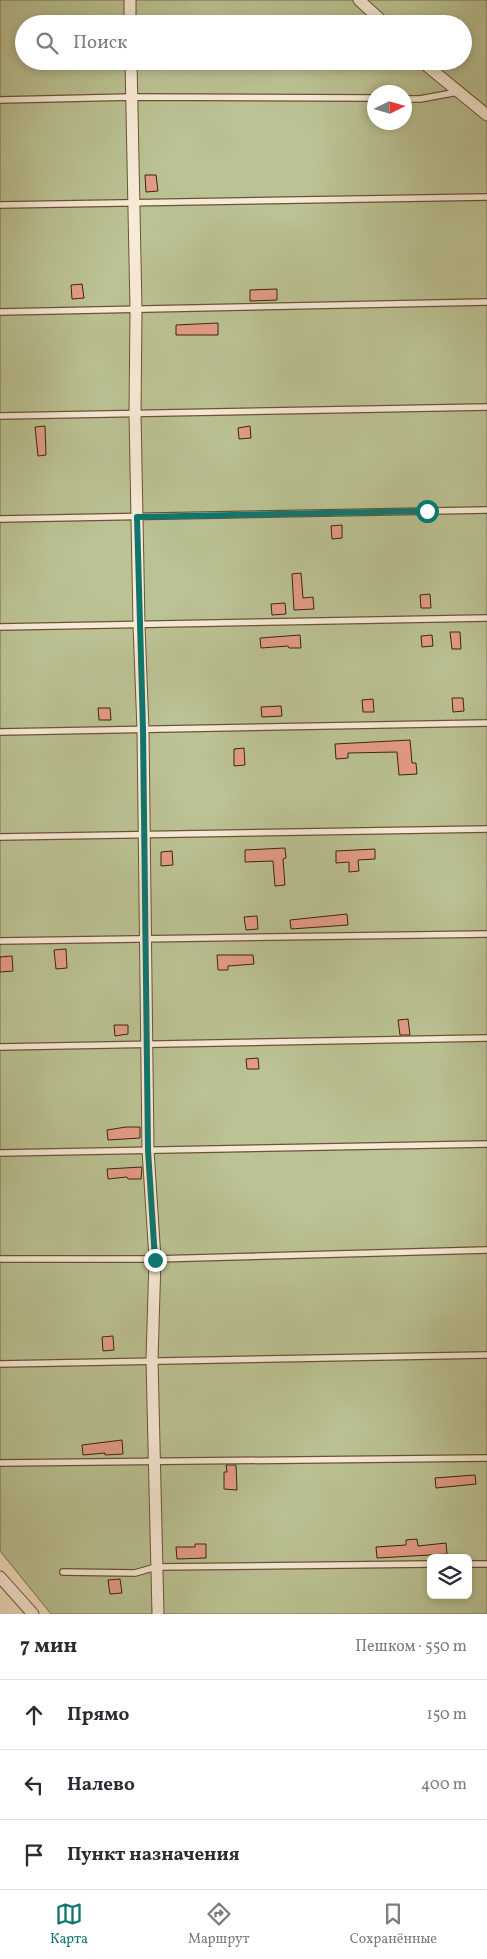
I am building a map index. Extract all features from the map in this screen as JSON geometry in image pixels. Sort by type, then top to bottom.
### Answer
[{"type":"street","points":[[130,0],[130,15]]},
{"type":"street","points":[[359,0],[375,15]]},
{"type":"street","points":[[131,70],[136,309],[134,413],[145,834],[148,1150],[155,1260],[152,1360],[158,1614]]},
{"type":"street","points":[[432,70],[458,92],[486,111]]},
{"type":"street","points":[[0,1577],[33,1614]]},
{"type":"lane","points":[[412,99],[458,92]]},
{"type":"lane","points":[[0,100],[132,97],[367,98]]},
{"type":"lane","points":[[0,205],[487,198]]},
{"type":"lane","points":[[0,312],[487,302]]},
{"type":"lane","points":[[0,416],[487,407]]},
{"type":"lane","points":[[0,518],[487,510]]},
{"type":"lane","points":[[0,627],[487,618]]},
{"type":"lane","points":[[0,732],[487,723]]},
{"type":"lane","points":[[0,837],[487,829]]},
{"type":"lane","points":[[0,941],[487,934]]},
{"type":"lane","points":[[0,1047],[487,1038]]},
{"type":"lane","points":[[0,1153],[487,1144]]},
{"type":"lane","points":[[0,1259],[155,1260],[487,1250]]},
{"type":"lane","points":[[0,1364],[487,1354]]},
{"type":"lane","points":[[0,1463],[487,1458]]},
{"type":"lane","points":[[63,1572],[135,1574],[156,1567],[427,1564]]},
{"type":"lane","points":[[472,1564],[487,1564]]},
{"type":"green space","points":[[0,0],[487,0],[487,1614],[51,1614],[0,1551]]},
{"type":"building","points":[[145,175],[156,175],[158,191],[146,192]]},
{"type":"building","points":[[82,284],[84,298],[72,299],[71,285]]},
{"type":"building","points":[[277,289],[277,300],[250,301],[250,290]]},
{"type":"building","points":[[218,323],[218,335],[176,335],[176,325]]},
{"type":"building","points":[[45,426],[46,455],[38,456],[35,427]]},
{"type":"building","points":[[250,426],[251,438],[239,439],[238,428]]},
{"type":"building","points":[[342,525],[342,538],[332,539],[331,526]]},
{"type":"building","points":[[301,573],[303,598],[313,597],[314,609],[294,610],[292,574]]},
{"type":"building","points":[[430,594],[431,608],[421,608],[420,595]]},
{"type":"building","points":[[285,603],[286,614],[272,615],[271,604]]},
{"type":"building","points":[[450,632],[460,632],[461,649],[452,649]]},
{"type":"building","points":[[300,635],[301,648],[289,648],[288,646],[261,648],[260,638]]},
{"type":"building","points":[[432,635],[433,646],[422,647],[421,636]]},
{"type":"building","points":[[452,698],[463,698],[464,711],[453,712]]},
{"type":"building","points":[[373,699],[374,712],[363,712],[362,700]]},
{"type":"building","points":[[281,706],[282,716],[262,717],[261,707]]},
{"type":"building","points":[[98,708],[110,708],[111,720],[99,720]]},
{"type":"building","points":[[410,740],[412,763],[416,763],[417,774],[399,775],[397,752],[348,753],[348,758],[336,759],[335,744]]},
{"type":"building","points":[[244,748],[245,765],[234,766],[234,749]]},
{"type":"building","points":[[285,848],[286,858],[283,859],[285,885],[275,886],[273,861],[245,862],[245,850]]},
{"type":"building","points":[[375,849],[375,859],[358,860],[359,871],[349,872],[349,862],[336,863],[336,851]]},
{"type":"building","points":[[172,851],[173,865],[161,866],[161,852]]},
{"type":"building","points":[[347,914],[348,925],[291,929],[290,920]]},
{"type":"building","points":[[257,916],[258,929],[246,930],[244,917]]},
{"type":"building","points":[[66,949],[67,968],[56,969],[54,950]]},
{"type":"building","points":[[217,955],[253,955],[254,964],[228,966],[228,970],[218,970]]},
{"type":"building","points":[[12,956],[13,971],[0,972],[0,957]]},
{"type":"building","points":[[408,1019],[410,1035],[400,1035],[398,1020]]},
{"type":"building","points":[[114,1025],[128,1025],[128,1034],[115,1036]]},
{"type":"building","points":[[258,1058],[259,1069],[247,1069],[246,1059]]},
{"type":"building","points":[[140,1127],[140,1138],[108,1140],[107,1130]]},
{"type":"building","points":[[142,1167],[141,1179],[128,1179],[127,1177],[108,1179],[107,1169]]},
{"type":"building","points":[[113,1336],[114,1350],[103,1351],[102,1337]]},
{"type":"building","points":[[122,1440],[123,1454],[83,1455],[82,1445]]},
{"type":"building","points":[[226,1465],[236,1465],[237,1490],[224,1489],[224,1472],[227,1472]]},
{"type":"building","points":[[475,1475],[476,1484],[436,1488],[435,1478]]},
{"type":"building","points":[[417,1539],[418,1546],[446,1543],[447,1554],[377,1558],[376,1547],[406,1545],[406,1540]]},
{"type":"building","points":[[195,1544],[206,1544],[206,1558],[177,1559],[176,1547],[195,1547]]},
{"type":"building","points":[[120,1579],[122,1593],[110,1594],[108,1580]]},
{"type":"route","points":[[155,1260],[148,1150],[143,730],[137,517],[427,511]]}]
